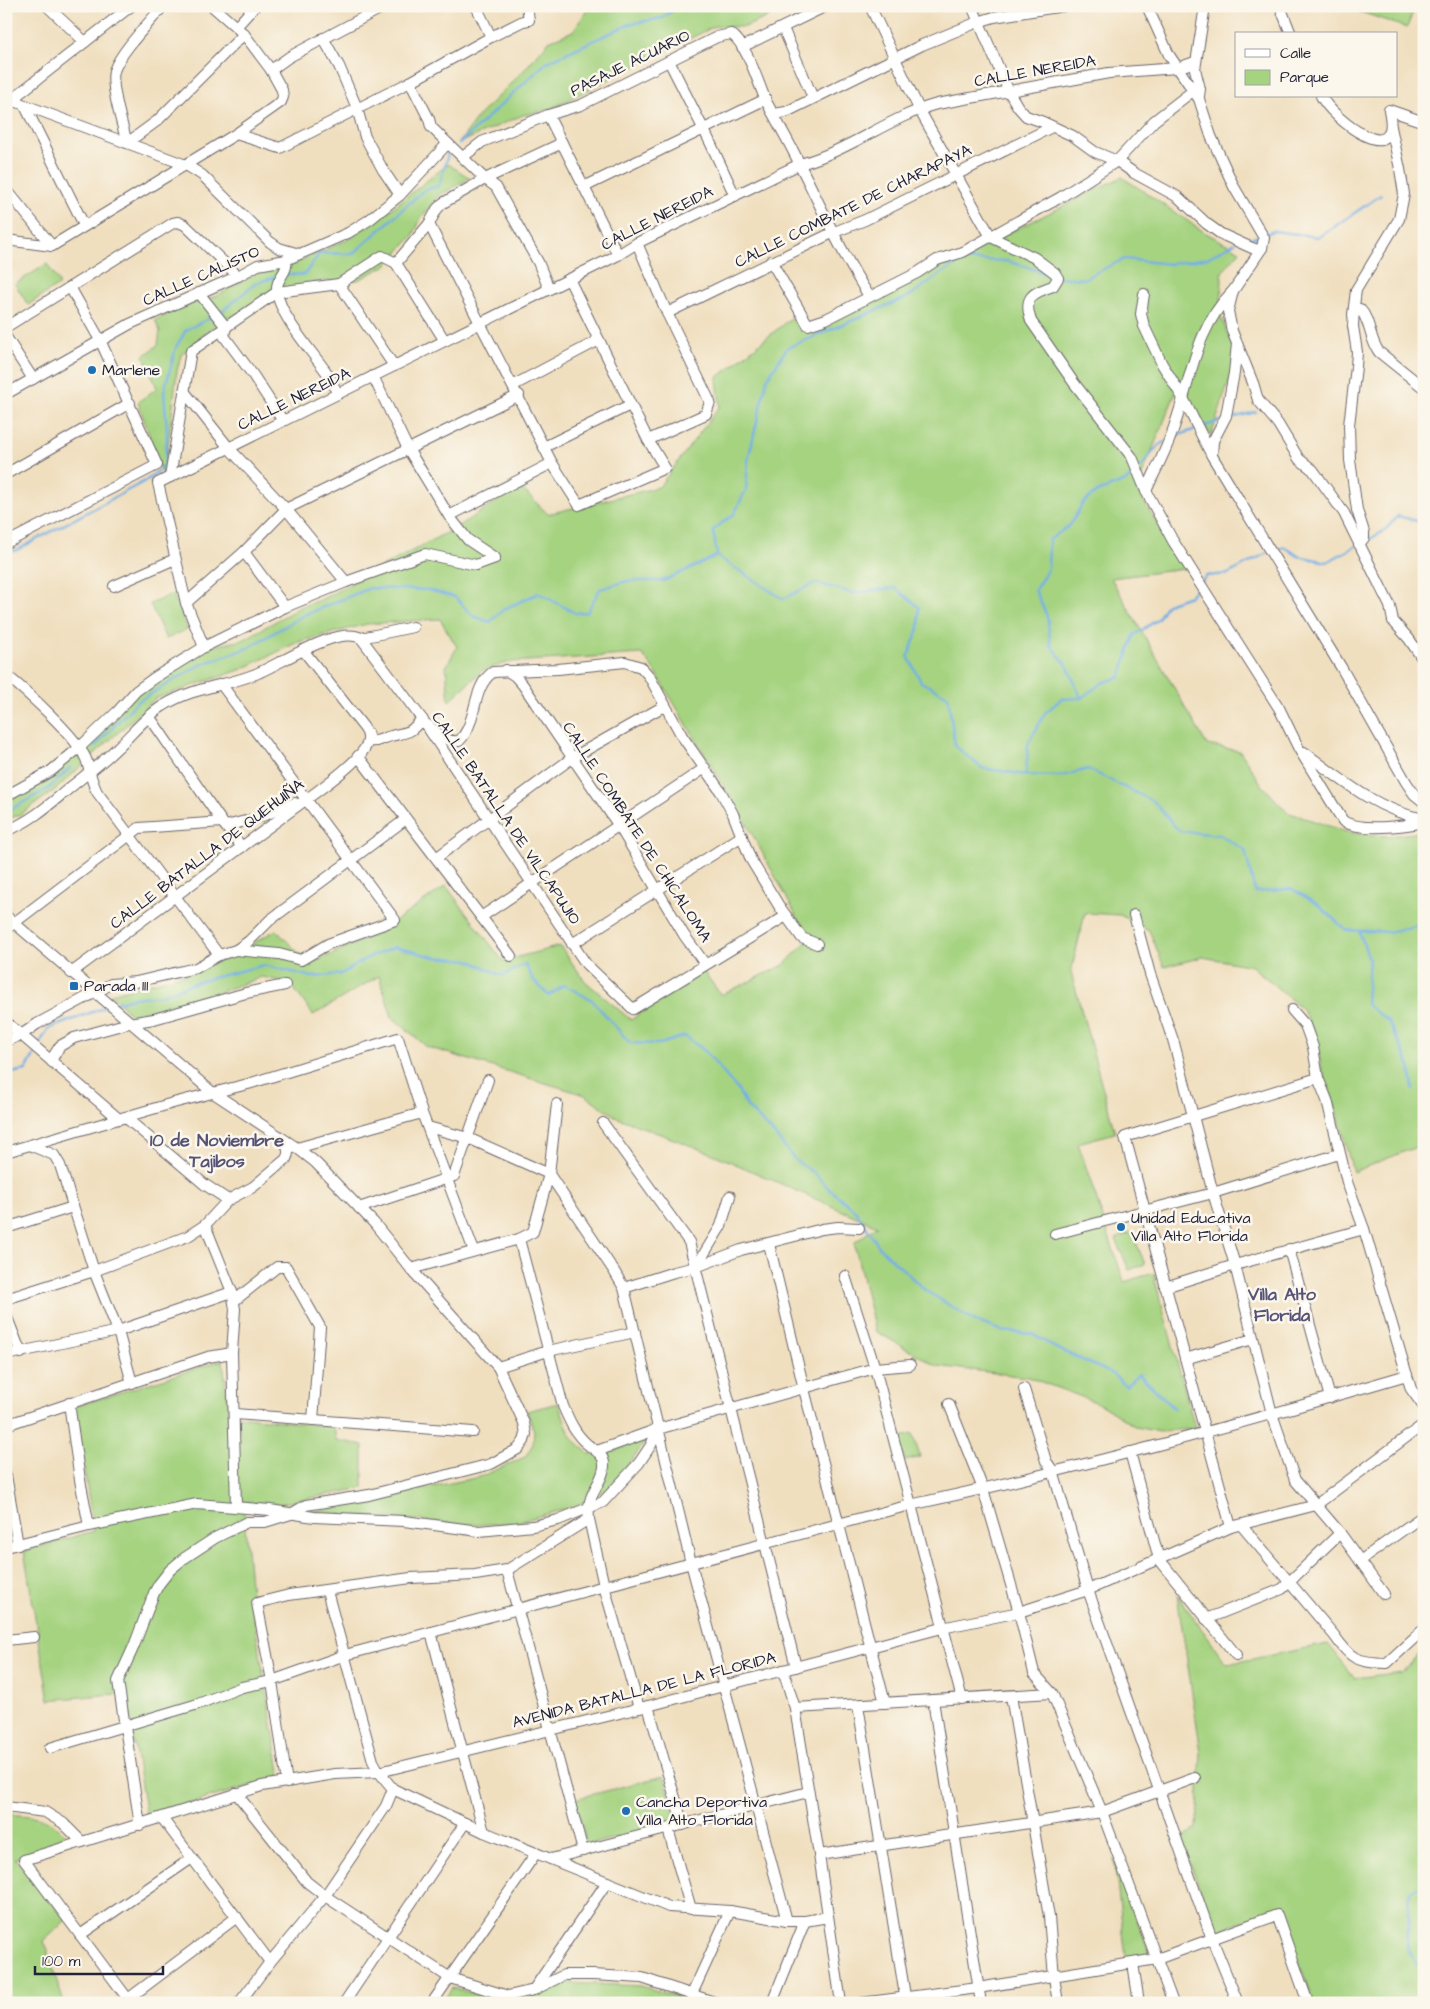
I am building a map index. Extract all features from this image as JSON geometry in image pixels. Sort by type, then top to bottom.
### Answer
[{"type":"street","points":[[47,6],[85,42]]},
{"type":"street","points":[[131,6],[9,99],[186,165],[202,175],[270,242],[279,248],[299,254]]},
{"type":"street","points":[[127,143],[117,101],[114,71],[125,52],[163,6]]},
{"type":"street","points":[[6,240],[52,246],[236,134],[281,102],[283,97],[282,90],[271,70],[240,30],[212,6]]},
{"type":"street","points":[[127,143],[157,122],[240,30],[255,6]]},
{"type":"street","points":[[271,70],[289,57],[385,6]]},
{"type":"street","points":[[476,6],[490,37]]},
{"type":"street","points":[[236,134],[280,148],[410,82],[490,37],[529,20],[528,6]]},
{"type":"street","points":[[826,6],[742,47],[832,233],[869,296]]},
{"type":"street","points":[[870,6],[919,109],[991,237],[1035,258],[1055,273],[1058,278],[1053,286],[1038,290],[1028,301],[1027,310],[1031,321],[1074,382],[1132,456],[1146,491],[1173,541],[1279,708],[1299,749],[1344,821],[1351,826],[1405,826],[1424,821]]},
{"type":"street","points":[[972,6],[1009,92],[1026,116],[1073,136],[1095,152],[1117,161],[1134,173],[1178,197],[1207,224],[1221,234],[1252,248],[1258,250],[1262,248]]},
{"type":"street","points":[[774,114],[786,112],[895,58],[978,22],[994,17],[1064,6]]},
{"type":"street","points":[[1146,491],[1171,438],[1204,332],[1220,305],[1233,291],[1262,248],[1264,238],[1234,187],[1211,136],[1196,94],[1169,55],[1147,6]]},
{"type":"street","points":[[771,261],[808,325],[826,319],[918,273],[937,260],[964,252],[1061,197],[1117,161],[1154,122],[1196,94],[1200,89],[1194,69],[1205,6]]},
{"type":"street","points":[[1280,6],[1290,32]]},
{"type":"street","points":[[783,28],[813,98]]},
{"type":"street","name":"PASAJE ACUARIO","points":[[463,158],[482,142],[548,115],[581,105],[724,34],[731,34],[736,37],[742,47]]},
{"type":"street","points":[[323,38],[339,66],[357,108],[365,137],[390,183],[400,195]]},
{"type":"street","points":[[669,61],[735,196]]},
{"type":"street","name":"CALLE NEREIDA","points":[[175,558],[158,483],[569,279],[637,243],[800,164],[820,159],[852,144],[919,109],[937,104],[1109,73],[1177,68],[1195,62]]},
{"type":"street","points":[[410,82],[431,127],[447,144],[496,187],[544,273],[549,289]]},
{"type":"street","points":[[1322,98],[1334,114],[1345,124],[1371,139],[1385,138],[1391,127]]},
{"type":"street","points":[[584,187],[766,99]]},
{"type":"street","points":[[25,106],[84,225]]},
{"type":"street","points":[[1358,544],[1364,538],[1364,532],[1357,510],[1350,460],[1349,425],[1357,352],[1352,316],[1356,290],[1399,219],[1404,194],[1389,110],[1424,122]]},
{"type":"street","points":[[548,115],[618,254]]},
{"type":"street","name":"CALLE COMBATE DE CHARAPAYA","points":[[667,313],[771,261],[865,220],[954,174],[1052,127]]},
{"type":"street","points":[[396,263],[429,224],[437,209],[443,203],[485,179],[562,143]]},
{"type":"street","name":"CALLE CALISTO","points":[[6,394],[100,340],[258,265],[286,260],[348,233],[369,220],[400,195],[447,144]]},
{"type":"street","points":[[6,189],[52,246]]},
{"type":"street","points":[[6,327],[172,223],[178,222],[185,226],[238,276]]},
{"type":"street","points":[[429,224],[514,385],[552,463],[579,505],[665,468],[648,440],[569,279]]},
{"type":"street","points":[[637,243],[667,313],[710,402],[706,414],[648,440]]},
{"type":"street","points":[[170,477],[191,350],[277,292],[339,284],[382,256],[396,263],[445,341]]},
{"type":"street","points":[[286,260],[286,271],[277,284],[277,292],[282,308],[327,374],[338,394]]},
{"type":"street","points":[[339,284],[394,366]]},
{"type":"street","points":[[6,543],[157,465],[100,340],[70,287]]},
{"type":"street","points":[[1233,291],[1228,311],[1229,320],[1254,383],[1258,400],[1278,424],[1299,459],[1312,470],[1344,513],[1390,606],[1393,620],[1424,661]]},
{"type":"street","points":[[199,293],[226,327]]},
{"type":"street","points":[[1144,294],[1141,314],[1144,326],[1162,364],[1183,398],[1212,456],[1341,667],[1406,782],[1414,794],[1424,802]]},
{"type":"street","points":[[1352,316],[1354,310],[1360,309],[1364,314],[1374,344],[1379,352],[1424,388]]},
{"type":"street","points":[[226,327],[224,336],[253,375],[282,422]]},
{"type":"street","points":[[6,337],[33,379]]},
{"type":"street","points":[[514,385],[599,340]]},
{"type":"street","points":[[1212,456],[1213,441],[1226,416],[1234,373],[1237,343]]},
{"type":"street","points":[[6,796],[51,771],[79,748],[136,691],[204,647],[285,607],[346,582],[425,554],[476,565],[495,558],[468,540],[449,516],[408,449],[373,376]]},
{"type":"street","points":[[184,391],[228,448],[286,509],[346,582]]},
{"type":"street","points":[[186,603],[244,552],[286,509],[519,395]]},
{"type":"street","points":[[6,474],[130,403]]},
{"type":"street","points":[[544,447],[630,404]]},
{"type":"street","points":[[449,516],[552,463]]},
{"type":"street","points":[[244,552],[285,607]]},
{"type":"street","points":[[114,586],[175,558],[186,603],[204,647]]},
{"type":"street","points":[[6,831],[28,822],[107,757],[149,716],[180,697],[210,686],[253,675],[303,650],[346,634],[354,634],[361,638],[414,627]]},
{"type":"street","name":"CALLE BATALLA DE VILCAPUJIO","points":[[361,638],[422,719],[586,964],[633,1009],[705,964]]},
{"type":"street","points":[[303,650],[365,729],[368,741],[379,742],[392,735],[407,733],[422,719],[446,739],[453,742],[459,741],[466,732],[483,682],[493,672],[558,669],[625,662],[634,663],[642,667],[649,676],[682,736],[734,814],[751,860],[786,916],[802,938],[817,944]]},
{"type":"street","name":"CALLE COMBATE DE CHICALOMA","points":[[506,670],[523,685],[619,826],[684,935],[705,964]]},
{"type":"street","points":[[6,675],[69,735],[79,748],[86,759],[97,792],[219,955]]},
{"type":"street","points":[[6,1041],[21,1035],[93,992],[111,984],[136,982],[196,968],[219,955],[236,950],[279,954],[301,960],[328,944],[395,920],[221,684]]},
{"type":"street","points":[[436,858],[572,758],[664,706]]},
{"type":"street","points":[[149,716],[242,847]]},
{"type":"street","name":"CALLE BATALLA DE QUEHUIÑA","points":[[71,973],[338,775],[358,756],[368,741]]},
{"type":"street","points":[[1299,749],[1371,799],[1395,811],[1424,821]]},
{"type":"street","points":[[358,756],[511,956]]},
{"type":"street","points":[[481,917],[705,768]]},
{"type":"street","points":[[140,1825],[118,1681],[158,1584],[170,1570],[183,1559],[247,1522],[265,1522],[291,1514],[306,1505],[369,1495],[491,1464],[518,1449],[524,1442],[526,1434],[524,1422],[498,1367],[359,1208],[315,1162],[212,1092],[9,923],[139,828],[224,824],[257,818],[306,799]]},
{"type":"street","points":[[236,950],[270,920],[406,819]]},
{"type":"street","points":[[572,944],[742,836]]},
{"type":"street","points":[[1134,915],[1150,974],[1174,1043],[1213,1193],[1235,1265],[1272,1414],[1295,1480],[1340,1533],[1384,1594]]},
{"type":"street","points":[[705,964],[786,916]]},
{"type":"street","points":[[1127,930],[1138,931]]},
{"type":"street","points":[[52,1062],[56,1051],[65,1042],[129,1022],[154,1019],[246,993],[285,985]]},
{"type":"street","points":[[1292,1010],[1305,1024],[1313,1047],[1318,1078],[1327,1100],[1339,1154],[1364,1229],[1411,1389],[1424,1407]]},
{"type":"street","points":[[6,1022],[52,1062],[204,1184],[228,1200]]},
{"type":"street","points":[[6,1152],[32,1146],[212,1092],[248,1084],[398,1038],[422,1112],[474,1251]]},
{"type":"street","points":[[1318,1078],[1125,1137],[1204,1432],[1236,1526],[1288,1582],[1334,1635],[1345,1651],[1363,1662],[1387,1663],[1424,1629]]},
{"type":"street","points":[[359,1208],[448,1180],[454,1176],[488,1080]]},
{"type":"street","points":[[411,1269],[519,1239],[533,1232],[549,1174],[557,1104]]},
{"type":"street","points":[[297,1148],[422,1112]]},
{"type":"street","points":[[603,1123],[689,1242],[796,1666]]},
{"type":"street","points":[[428,1127],[468,1138],[549,1174],[624,1288],[691,1563],[787,1921]]},
{"type":"street","points":[[6,1299],[94,1271],[188,1236],[205,1225],[228,1200],[253,1187],[286,1159],[289,1149],[284,1140]]},
{"type":"street","points":[[32,1146],[54,1155],[60,1164],[94,1271],[118,1331],[132,1383]]},
{"type":"street","points":[[1055,1234],[1144,1209],[1213,1193],[1339,1154]]},
{"type":"street","points":[[696,1267],[722,1226],[730,1196]]},
{"type":"street","points":[[6,1228],[73,1207]]},
{"type":"street","points":[[205,1225],[233,1297],[235,1309],[232,1353],[236,1507]]},
{"type":"street","points":[[624,1288],[696,1267],[741,1250],[822,1229],[838,1226],[859,1228]]},
{"type":"street","points":[[1165,1287],[1289,1249],[1364,1229]]},
{"type":"street","points":[[519,1239],[563,1406],[579,1436],[597,1451],[604,1464],[603,1473],[592,1494],[588,1508],[589,1519],[604,1586],[682,1825]]},
{"type":"street","points":[[769,1244],[804,1389],[885,1703]]},
{"type":"street","points":[[1289,1249],[1330,1398]]},
{"type":"street","points":[[6,1355],[118,1331],[233,1297],[277,1267],[286,1267],[320,1327],[313,1420]]},
{"type":"street","points":[[845,1276],[875,1368],[962,1698]]},
{"type":"street","points":[[6,1315],[21,1353]]},
{"type":"street","points":[[498,1367],[548,1351],[634,1332]]},
{"type":"street","points":[[1185,1359],[1253,1340]]},
{"type":"street","points":[[6,1425],[208,1357],[232,1353]]},
{"type":"street","points":[[597,1451],[658,1429],[875,1368],[910,1365]]},
{"type":"street","points":[[50,1748],[198,1704],[242,1687],[272,1681],[346,1655],[910,1505],[983,1489],[1130,1452],[1407,1376]]},
{"type":"street","points":[[1024,1389],[1046,1461],[1053,1470],[1088,1590],[1158,1791],[1212,1940],[1238,2003]]},
{"type":"street","points":[[69,1404],[89,1526]]},
{"type":"street","points":[[949,1404],[983,1489],[1019,1612],[1034,1673],[1052,1693],[1102,1812],[1173,2003]]},
{"type":"street","points":[[234,1414],[473,1432]]},
{"type":"street","points":[[1316,1505],[1424,1424]]},
{"type":"street","points":[[6,1547],[89,1526],[197,1504],[314,1517],[404,1521],[479,1531],[533,1526],[558,1520],[603,1502],[638,1463],[651,1445],[658,1429]]},
{"type":"street","points":[[1130,1452],[1159,1559],[1236,1654]]},
{"type":"street","points":[[6,1475],[18,1545]]},
{"type":"street","name":"AVENIDA BATALLA DE LA FLORIDA","points":[[80,1935],[24,1860],[262,1786],[335,1774],[379,1772],[643,1707],[942,1628],[1019,1612],[1088,1590],[1236,1526],[1316,1505]]},
{"type":"street","points":[[1360,1561],[1424,1515]]},
{"type":"street","points":[[287,1783],[272,1681],[257,1603],[289,1595],[411,1578],[475,1576],[507,1570],[589,1519]]},
{"type":"street","points":[[1206,1619],[1282,1589],[1340,1533]]},
{"type":"street","points":[[507,1570],[583,1851]]},
{"type":"street","points":[[327,1591],[346,1655],[373,1761],[379,1772],[393,1789],[465,1824],[669,1907],[730,1911],[787,1921],[805,1921],[828,1917]]},
{"type":"street","points":[[431,1632],[484,1832]]},
{"type":"street","points":[[6,1640],[34,1637]]},
{"type":"street","points":[[783,1670],[795,1708],[841,2003]]},
{"type":"street","points":[[795,1708],[1052,1693]]},
{"type":"street","points":[[1011,1696],[1049,1917],[1058,2003]]},
{"type":"street","points":[[933,1700],[981,2003]]},
{"type":"street","points":[[858,1705],[879,1846],[906,2000]]},
{"type":"street","points":[[819,1855],[1102,1812],[1195,1778]]},
{"type":"street","points":[[239,2003],[270,1962],[325,1896],[386,1806],[393,1789]]},
{"type":"street","points":[[551,1859],[808,1792]]},
{"type":"street","points":[[236,1793],[307,1882],[325,1896],[450,1978],[508,1996],[534,1990],[564,1975],[642,1978],[717,2003]]},
{"type":"street","points":[[6,1807],[45,1812],[63,1823],[82,1842]]},
{"type":"street","points":[[162,1818],[270,1962]]},
{"type":"street","points":[[344,2003],[465,1824]]},
{"type":"street","points":[[668,1829],[691,1909]]},
{"type":"street","points":[[432,2003],[536,1853]]},
{"type":"street","points":[[192,1858],[80,1935],[130,2001],[236,1917]]},
{"type":"street","points":[[534,1990],[608,1882]]},
{"type":"street","points":[[692,1994],[730,1911]]},
{"type":"street","points":[[861,2003],[906,2000],[1157,1959],[1277,1916],[1308,2003]]},
{"type":"street","points":[[772,2003],[805,1921]]},
{"type":"street","points":[[1133,1963],[1139,2003]]},
{"type":"green space","points":[[590,6],[793,6],[745,27],[715,26],[550,109],[523,115],[459,143],[480,114],[525,69],[549,41],[573,31]]},
{"type":"green space","points":[[1344,6],[1415,6],[1407,28]]},
{"type":"green space","points":[[448,164],[470,178],[438,196],[421,218],[413,236],[385,266],[358,280],[324,281],[284,290],[211,328],[181,355],[177,371],[166,465],[162,474],[138,402],[157,388],[144,356],[158,345],[160,331],[155,320],[197,301],[217,296],[263,269],[295,263],[349,239],[381,217]]},
{"type":"green space","points":[[1122,177],[1204,232],[1240,251],[1222,272],[1221,317],[1237,357],[1211,436],[1179,385],[1136,489],[1185,569],[1111,578],[1207,745],[1240,751],[1262,785],[1287,812],[1350,833],[1388,836],[1424,832],[1424,1144],[1353,1172],[1334,1102],[1322,1070],[1314,1031],[1302,1009],[1252,966],[1203,957],[1164,967],[1149,930],[1120,915],[1085,913],[1071,972],[1115,1133],[1078,1143],[1124,1282],[1153,1273],[1195,1428],[1159,1432],[1136,1427],[1098,1403],[1028,1377],[937,1366],[875,1331],[854,1243],[877,1226],[713,1154],[618,1118],[585,1095],[427,1047],[392,1017],[379,976],[313,1015],[290,983],[262,977],[214,994],[131,1015],[111,994],[185,974],[228,958],[276,930],[310,964],[378,933],[446,886],[503,961],[560,946],[585,981],[631,1020],[701,968],[721,995],[784,965],[809,939],[750,830],[653,668],[642,654],[510,662],[483,670],[449,701],[446,667],[457,647],[440,619],[367,624],[298,642],[240,670],[156,698],[55,790],[21,814],[6,820],[6,802],[45,780],[138,684],[185,652],[243,640],[300,607],[322,599],[455,528],[520,487],[548,514],[659,487],[720,406],[717,378],[791,318],[806,330]]},
{"type":"green space","points":[[47,264],[60,284],[28,305],[15,284]]},
{"type":"green space","points":[[173,594],[188,629],[166,639],[150,604]]},
{"type":"green space","points":[[1132,1232],[1145,1264],[1129,1270],[1116,1239]]},
{"type":"green space","points":[[223,1360],[229,1415],[334,1427],[336,1440],[363,1445],[363,1488],[279,1504],[243,1502],[252,1607],[281,1777],[146,1816],[126,1693],[49,1700],[24,1551],[94,1531],[74,1407]]},
{"type":"green space","points":[[558,1403],[571,1437],[589,1454],[610,1452],[648,1439],[609,1488],[576,1506],[518,1522],[476,1525],[309,1512],[480,1477],[525,1457],[533,1444],[534,1431],[527,1411]]},
{"type":"green space","points":[[913,1434],[920,1457],[905,1461],[898,1438]]},
{"type":"green space","points":[[1177,1595],[1227,1664],[1328,1644],[1355,1678],[1402,1672],[1424,1648],[1424,2003],[1314,2003],[1279,1909],[1216,1931],[1181,1839],[1197,1828],[1201,1752]]},
{"type":"green space","name":"Cancha Deportiva Villa Alto Florida","points":[[664,1776],[677,1822],[587,1845],[575,1799]]},
{"type":"green space","points":[[6,1814],[41,1818],[55,1825],[70,1840],[15,1858],[66,1920],[44,1941],[64,2003],[6,2003]]},
{"type":"green space","points":[[1114,1859],[1150,1954],[1126,1957]]},
{"type":"green space","points":[[569,1983],[641,1986],[698,2003],[442,2003],[452,1988],[499,2000],[525,2001],[545,1986]]},
{"type":"waterway","points":[[459,144],[547,62],[630,24],[662,18],[679,6]]},
{"type":"waterway","points":[[286,274],[304,275],[320,253],[353,254],[424,190],[439,186],[448,154]]},
{"type":"waterway","points":[[1264,234],[1274,231],[1319,237],[1381,195]]},
{"type":"waterway","points":[[1243,241],[1259,236]]},
{"type":"waterway","points":[[1060,277],[1083,279],[1124,259],[1170,264],[1207,258],[1235,243]]},
{"type":"waterway","points":[[717,555],[713,530],[734,514],[746,490],[748,460],[767,379],[787,348],[908,297],[964,260],[1007,261],[1049,274]]},
{"type":"waterway","points":[[221,312],[256,283],[278,276]]},
{"type":"waterway","points":[[6,553],[17,550],[147,480],[165,465],[167,431],[164,392],[176,347],[186,330],[212,317]]},
{"type":"waterway","points":[[1228,419],[1256,412]]},
{"type":"waterway","points":[[1202,427],[1220,421]]},
{"type":"waterway","points":[[1174,437],[1196,429]]},
{"type":"waterway","points":[[1140,468],[1156,447],[1164,442]]},
{"type":"waterway","points":[[1081,698],[1067,665],[1051,646],[1047,616],[1035,590],[1048,569],[1049,540],[1070,525],[1083,503],[1097,492],[1126,481],[1136,472]]},
{"type":"waterway","points":[[1368,540],[1384,531],[1398,516],[1424,523]]},
{"type":"waterway","points":[[1274,551],[1285,547],[1298,556],[1327,562],[1356,546]]},
{"type":"waterway","points":[[1202,581],[1206,576],[1228,574],[1267,553]]},
{"type":"waterway","points":[[94,747],[137,702],[200,665],[248,648],[304,615],[370,588],[428,590],[455,597],[473,616],[490,622],[504,609],[539,593],[575,613],[587,612],[600,589],[627,581],[663,581],[717,556],[783,599],[815,583],[852,593],[895,588],[919,607],[919,628],[908,656],[921,682],[948,696],[955,746],[982,768],[1026,775],[1062,776],[1088,769],[1154,802],[1179,831],[1220,835],[1245,850],[1255,892],[1292,889],[1317,904],[1346,930],[1388,932],[1424,924]]},
{"type":"waterway","points":[[1026,775],[1028,744],[1045,713],[1061,699],[1081,698],[1102,683],[1120,677],[1134,635],[1157,620],[1167,604],[1190,596],[1199,585]]},
{"type":"waterway","points":[[6,812],[49,788],[71,767]]},
{"type":"waterway","points":[[1359,931],[1369,959],[1366,1004],[1388,1021],[1410,1066],[1413,1089]]},
{"type":"waterway","points":[[113,1004],[132,998],[161,995],[200,981],[264,965],[312,977],[341,974],[367,958],[395,947],[435,957],[469,960],[503,976],[525,964],[533,980],[549,996],[564,985],[592,1000],[630,1043],[660,1044],[685,1036],[706,1052],[737,1089],[748,1108],[774,1134],[796,1161],[814,1173],[828,1188],[856,1211],[879,1247],[925,1290],[973,1320],[1002,1331],[1033,1334],[1054,1347],[1111,1373],[1126,1386],[1139,1374],[1174,1408]]},
{"type":"waterway","points":[[39,1045],[48,1029],[108,1006]]},
{"type":"waterway","points":[[6,1074],[26,1070],[35,1053]]},
{"type":"waterway","points":[[1424,1881],[1410,1890],[1407,1947],[1424,1975]]},
{"type":"waterway","points":[[1421,2003],[1424,1998]]},
{"type":"place","name":"Marlene","points":[[92,370]]},
{"type":"place","name":"Parada 111","points":[[74,986]]},
{"type":"place","name":"Unidad Educativa Villa Alto Florida","points":[[1121,1227]]},
{"type":"place","name":"Cancha Deportiva Villa Alto Florida","points":[[626,1811]]},
{"type":"district","name":"10 de Noviembre Tajibos","points":[[217,1150]]},
{"type":"district","name":"Villa Alto Florida","points":[[1282,1304]]}]
